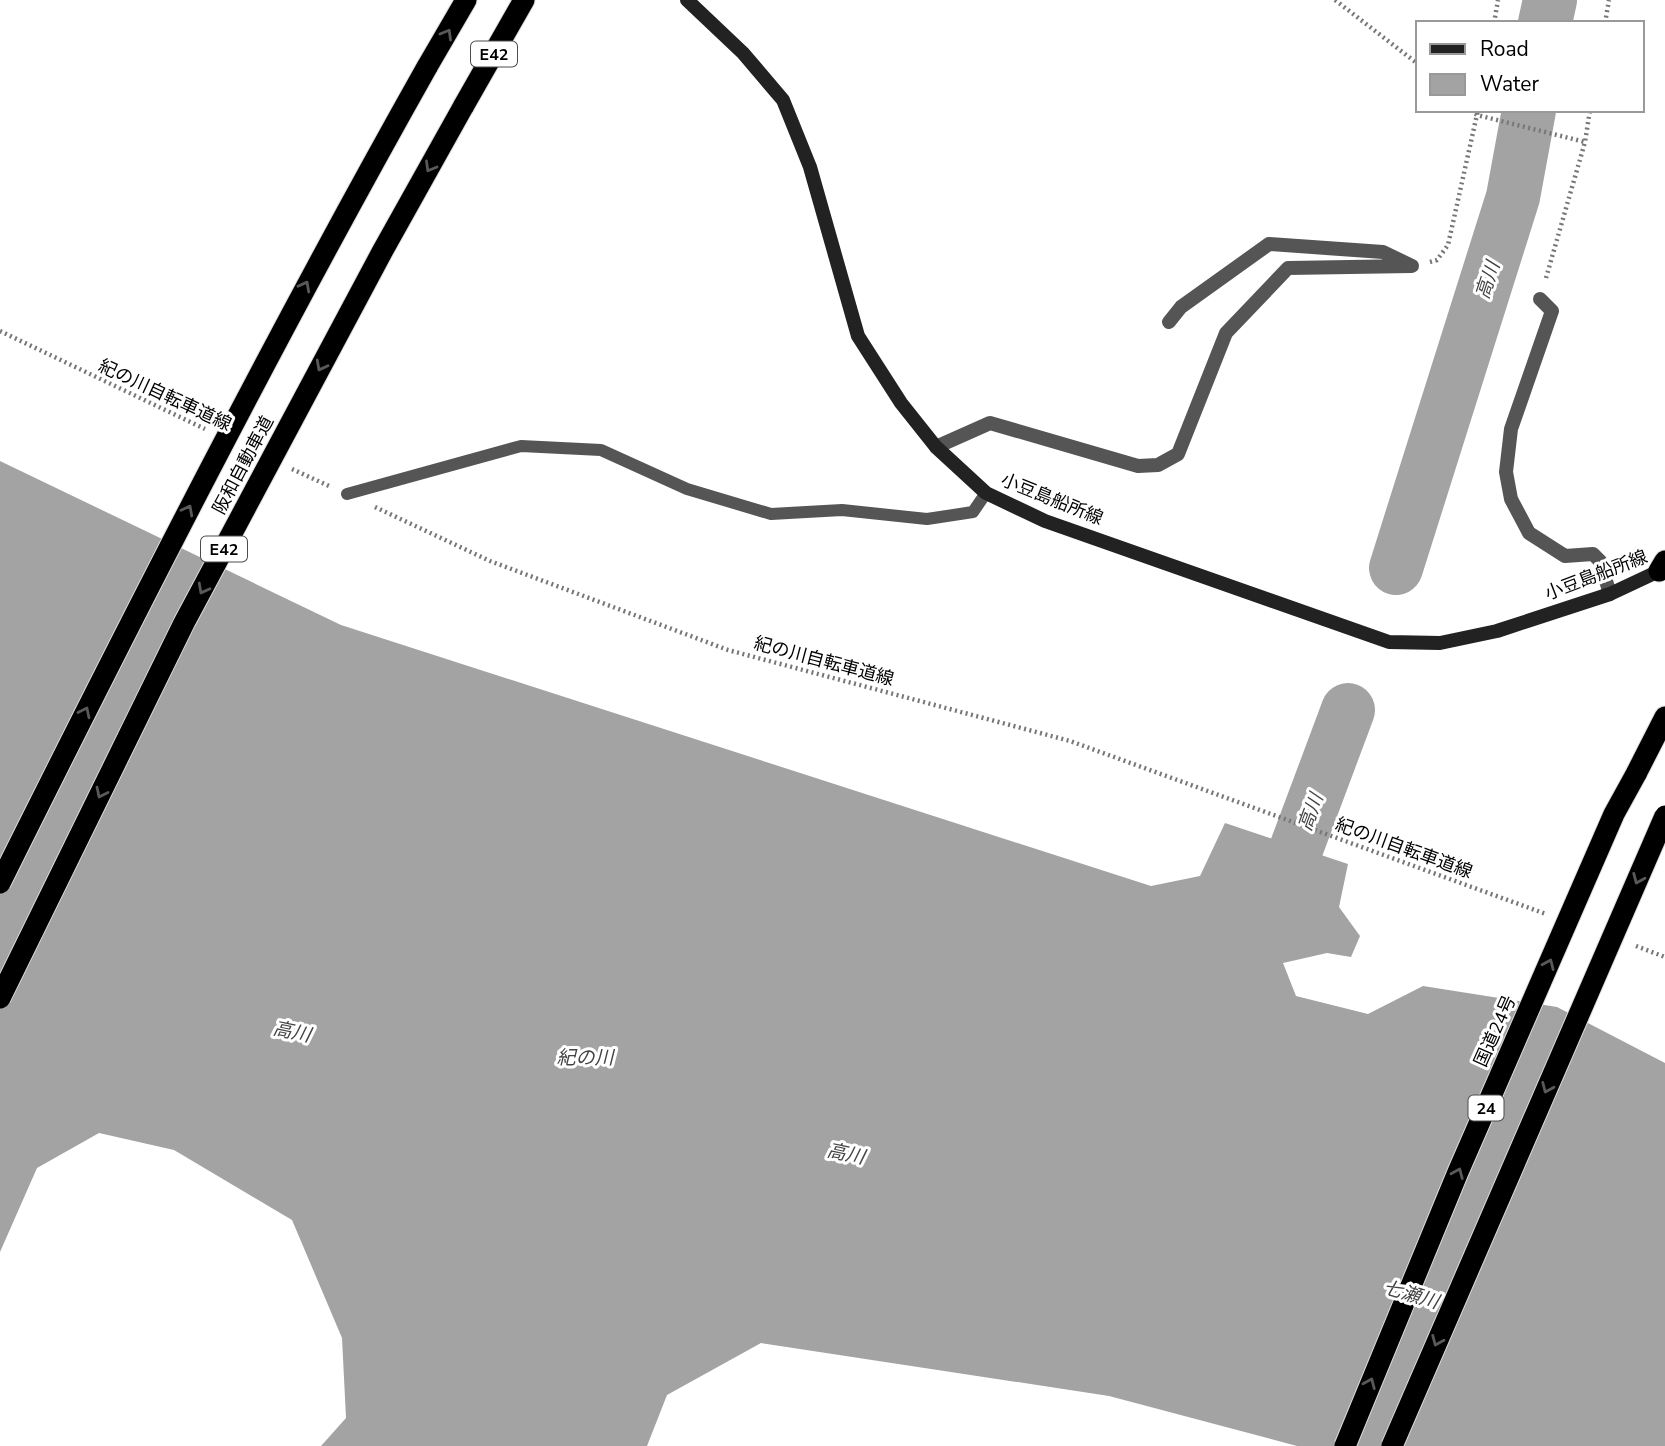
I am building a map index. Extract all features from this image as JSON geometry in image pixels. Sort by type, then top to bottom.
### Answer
[{"type":"highway","name":"阪和自動車道","points":[[0,883],[139,604],[322,254],[466,0]]},
{"type":"highway","name":"阪和自動車道","points":[[0,998],[184,623],[382,252],[524,0]]},
{"type":"highway","name":"国道24号","points":[[1345,1446],[1458,1172],[1614,814],[1665,717]]},
{"type":"highway","points":[[1392,1446],[1665,816]]},
{"type":"main road","name":"小豆島船所線","points":[[687,0],[734,44],[783,100],[810,167],[858,335],[901,403],[936,447],[986,493],[1045,521],[1389,642],[1440,643],[1497,631],[1610,594],[1663,568]]},
{"type":"street","points":[[1169,322],[1181,307],[1269,244],[1383,252],[1412,266]]},
{"type":"street","points":[[936,447],[990,423],[1138,466],[1158,465],[1178,454],[1226,332],[1288,268],[1412,266]]},
{"type":"street","points":[[1540,299],[1552,311],[1511,429],[1506,472],[1511,499],[1529,533],[1565,556],[1594,554],[1600,561],[1610,594]]},
{"type":"lane","points":[[346,494],[521,446],[601,450],[687,489],[771,514],[842,510],[927,519],[972,512],[986,493]]},
{"type":"path","points":[[1335,0],[1416,62]]},
{"type":"path","points":[[1494,21],[1498,0]]},
{"type":"path","points":[[1605,21],[1609,0]]},
{"type":"path","points":[[1540,299],[1585,142],[1590,112]]},
{"type":"path","points":[[1412,266],[1437,260],[1448,245],[1477,113],[1491,119],[1585,142]]},
{"type":"path","name":"紀の川自転車道線","points":[[0,331],[208,430]]},
{"type":"path","name":"紀の川自転車道線","points":[[284,465],[490,561],[728,650],[1070,741],[1550,915]]},
{"type":"path","points":[[1627,943],[1665,957]]},
{"type":"water","name":"紀の川","points":[[0,461],[341,625],[1151,886],[1200,876],[1225,823],[1348,864],[1339,907],[1360,936],[1351,957],[1327,953],[1283,963],[1296,996],[1368,1014],[1423,986],[1557,1007],[1665,1063],[1665,1446],[1297,1446],[1109,1396],[761,1343],[667,1395],[647,1446],[321,1446],[346,1418],[342,1338],[292,1220],[174,1150],[99,1133],[37,1168],[0,1252]]},
{"type":"waterway","name":"高川","points":[[1545,21],[1550,0]]},
{"type":"waterway","name":"高川","points":[[1396,568],[1513,197],[1529,112]]},
{"type":"waterway","name":"高川","points":[[1271,916],[1348,710]]},
{"type":"water label","name":"七瀬川","points":[[1411,1294]]}]
